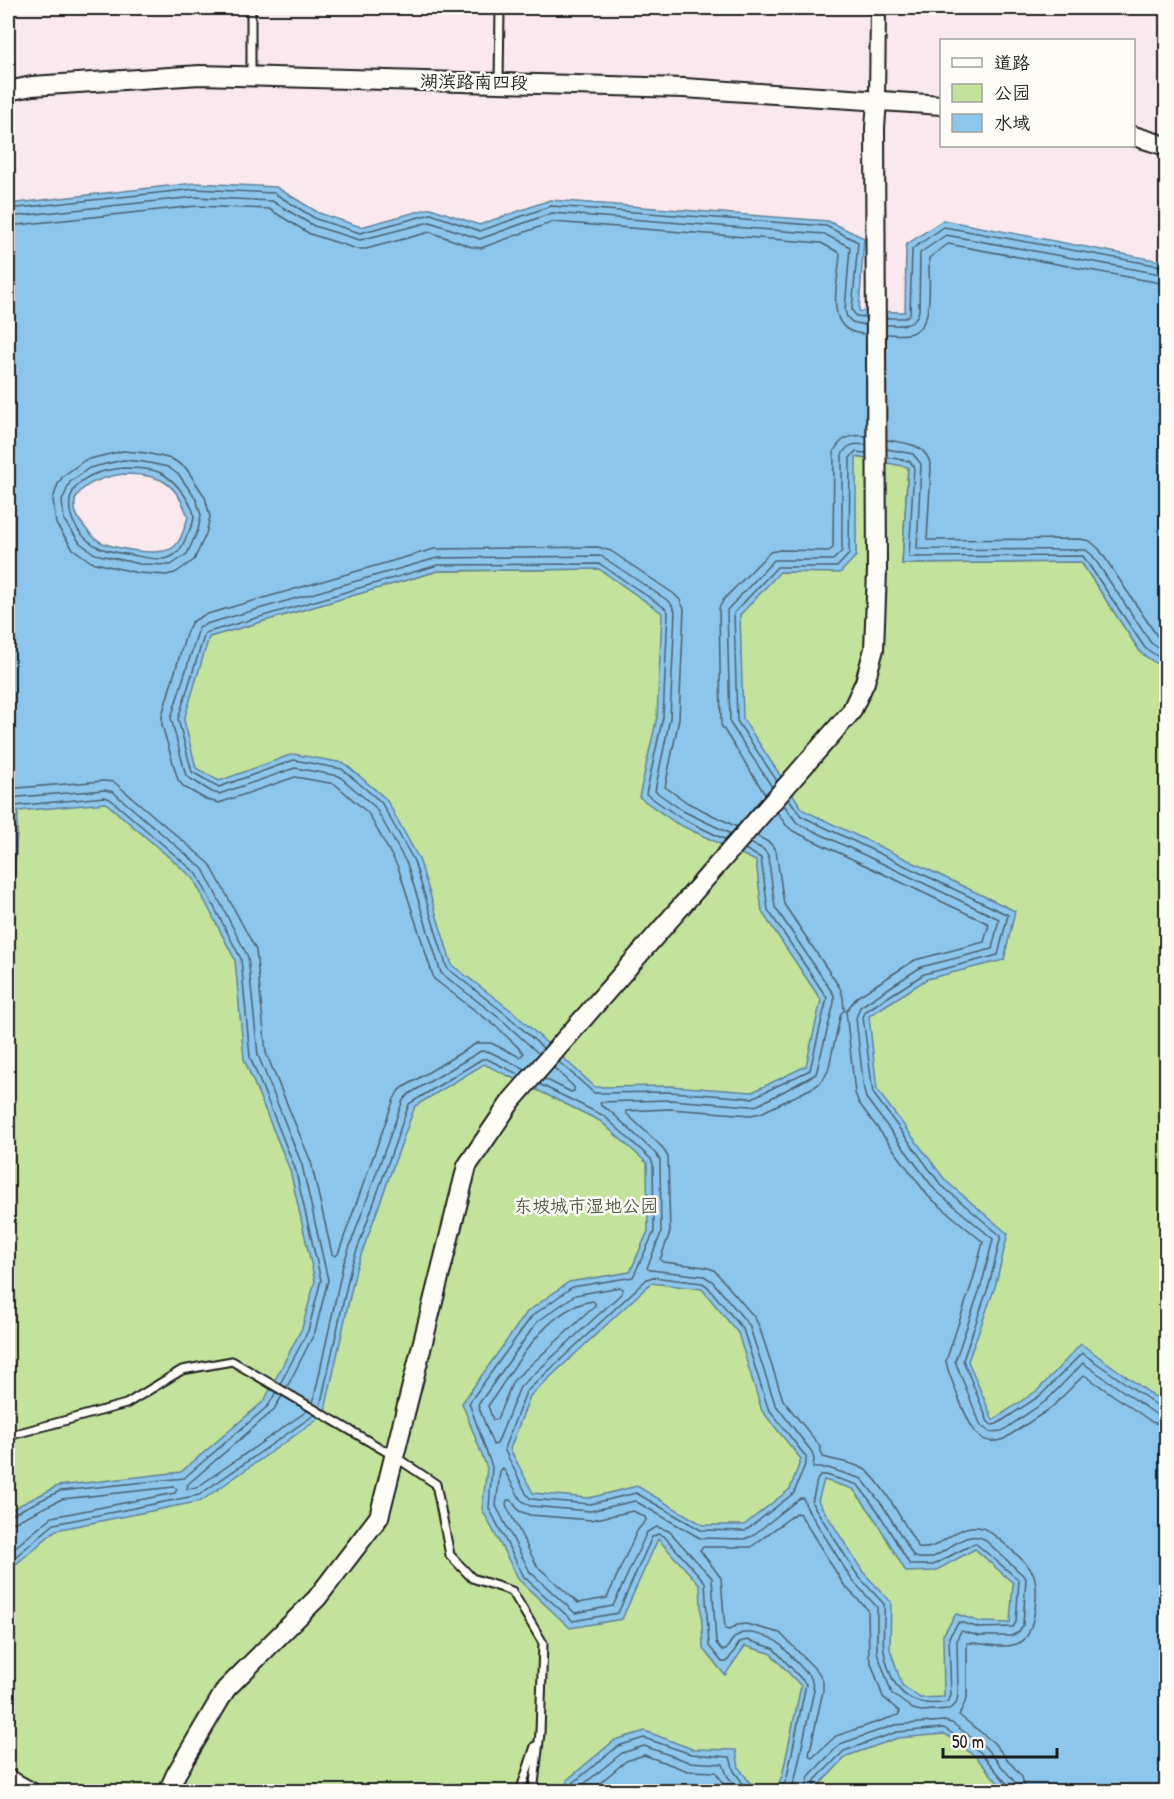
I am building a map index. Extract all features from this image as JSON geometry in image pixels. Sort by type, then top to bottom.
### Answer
[{"type":"street","points":[[168,1791],[226,1689],[316,1598],[379,1517],[467,1166],[512,1100],[850,712],[865,682],[874,649],[877,571],[875,128],[878,8]]},
{"type":"street","name":"湖滨路南四段","points":[[8,91],[32,86],[189,76],[251,76],[684,88],[940,105]]},
{"type":"street","points":[[1135,136],[1167,146]]},
{"type":"street","points":[[8,1779],[31,1791]]},
{"type":"lane","points":[[251,8],[251,76]]},
{"type":"lane","points":[[499,83],[500,8]]},
{"type":"lane","points":[[8,1436],[126,1404],[182,1370],[232,1361],[394,1456],[436,1484],[450,1555],[472,1578],[512,1591],[543,1643],[540,1733],[533,1791]]},
{"type":"lane","points":[[520,1791],[540,1733]]},
{"type":"green space","name":"东坡城市湿地公园","points":[[855,457],[908,466],[902,564],[1081,562],[1141,653],[1166,670],[1166,1791],[8,1792],[8,987],[18,811],[209,637],[438,571],[599,569],[856,556]]},
{"type":"water","points":[[195,183],[276,187],[319,213],[361,227],[431,208],[479,225],[550,200],[828,221],[864,238],[859,311],[905,312],[906,245],[943,220],[1166,262],[1166,670],[1141,653],[1081,562],[902,564],[908,467],[856,457],[856,556],[840,573],[780,572],[740,615],[743,719],[803,810],[1015,911],[1004,960],[927,979],[869,1016],[877,1090],[946,1181],[1008,1234],[995,1287],[968,1361],[993,1420],[1038,1390],[1081,1344],[1165,1404],[1166,1791],[1005,1791],[976,1757],[945,1734],[898,1738],[847,1756],[820,1784],[818,1791],[775,1791],[782,1776],[801,1686],[770,1653],[745,1646],[725,1675],[703,1649],[700,1585],[658,1539],[622,1619],[570,1628],[519,1580],[482,1509],[487,1468],[462,1403],[527,1312],[569,1282],[630,1272],[648,1231],[647,1163],[600,1121],[484,1064],[415,1106],[356,1269],[324,1415],[201,1501],[56,1530],[8,1571],[8,1511],[58,1486],[181,1472],[264,1401],[302,1328],[315,1281],[290,1170],[244,1059],[235,960],[193,878],[106,803],[18,811],[8,987],[8,204]],"holes":[[[136,474],[156,478],[172,488],[178,495],[188,517],[175,546],[169,550],[137,551],[106,544],[93,537],[80,521],[75,510],[75,501],[86,487],[104,478]],[[599,569],[662,613],[657,717],[639,797],[676,823],[756,861],[762,912],[821,1000],[806,1066],[752,1092],[671,1086],[595,1087],[512,1011],[452,965],[419,859],[386,799],[344,763],[293,754],[219,781],[196,768],[184,720],[209,637],[438,571]],[[651,1283],[702,1289],[738,1333],[762,1411],[801,1459],[790,1489],[744,1525],[703,1525],[637,1486],[589,1498],[533,1493],[510,1449],[530,1396]],[[824,1480],[853,1489],[872,1514],[906,1572],[935,1571],[975,1549],[1013,1583],[1010,1623],[980,1622],[956,1614],[943,1635],[944,1697],[920,1698],[902,1685],[890,1649],[891,1602],[863,1572],[818,1501]]]},
{"type":"water","points":[[645,1731],[692,1749],[736,1750],[739,1768],[756,1791],[565,1791],[567,1780],[615,1740]]}]
